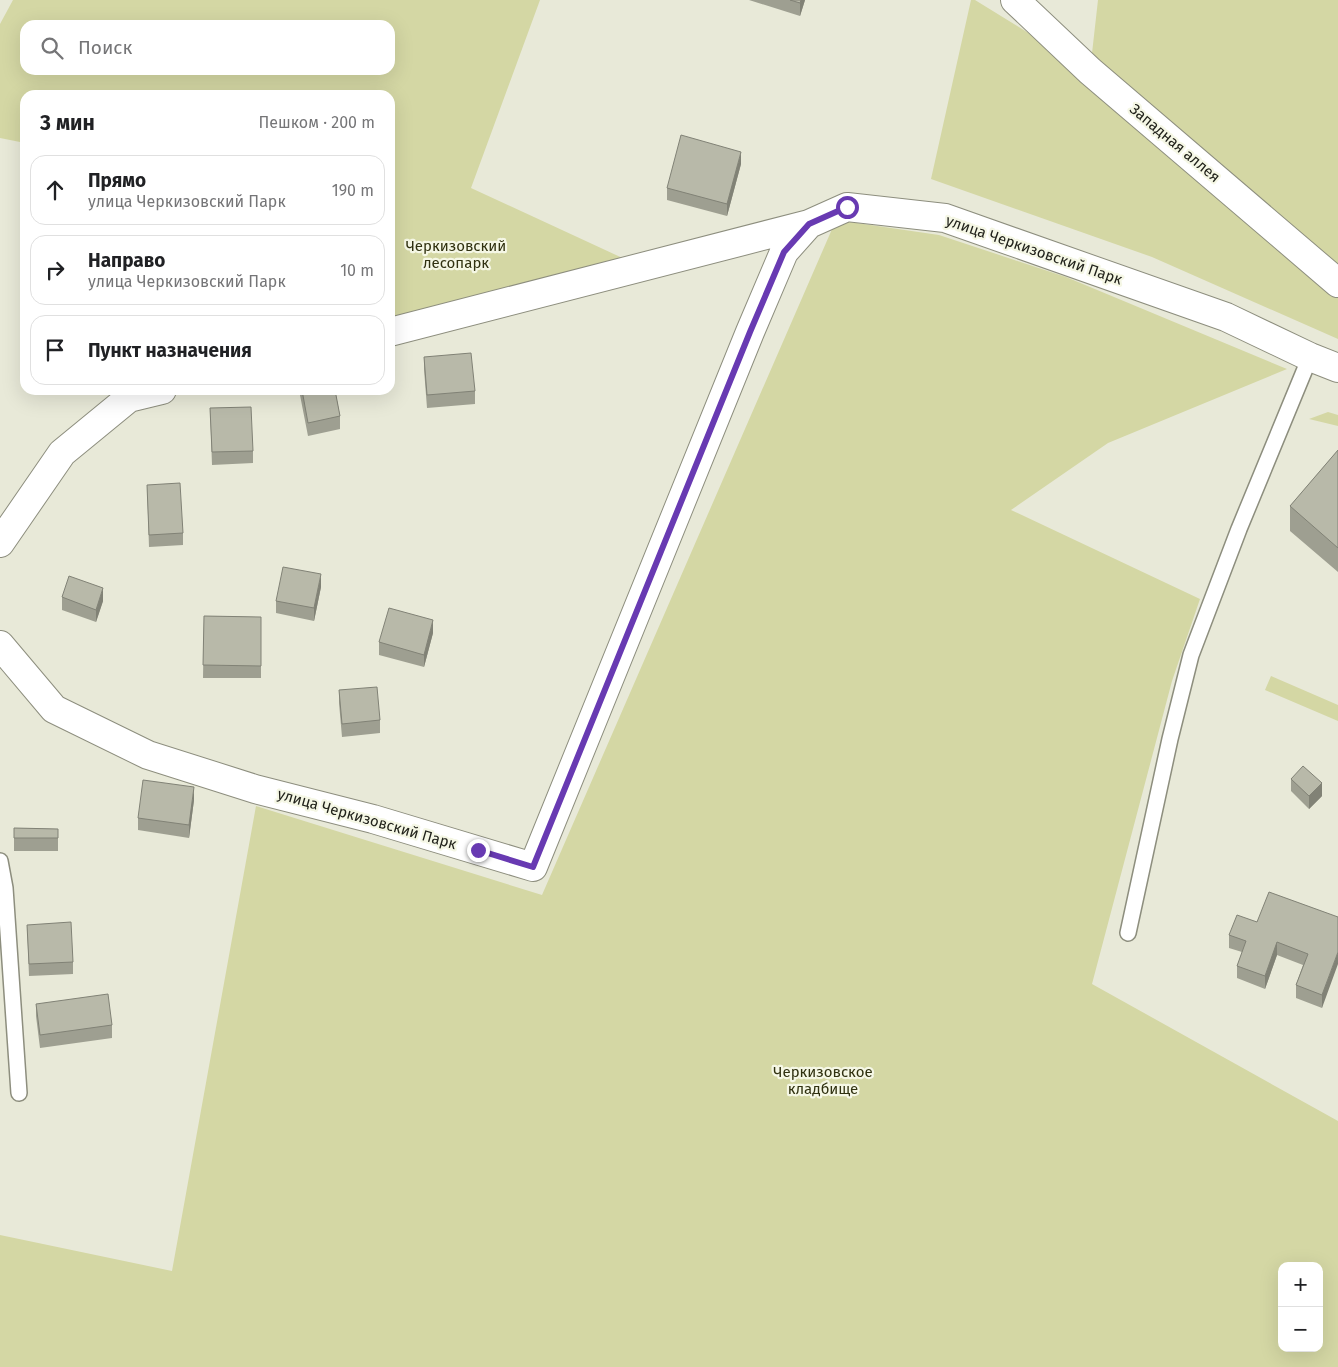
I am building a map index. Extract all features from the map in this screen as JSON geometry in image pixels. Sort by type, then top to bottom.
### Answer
[{"type":"street","name":"Западная аллея","points":[[1015,0],[1090,71],[1338,283]]},
{"type":"street","name":"улица Черкизовский Парк","points":[[0,645],[54,709],[148,756],[256,788],[373,819],[533,867],[784,252],[809,224],[847,207],[945,218],[1226,317],[1310,357],[1338,368]]},
{"type":"street","points":[[395,331],[809,224]]},
{"type":"street","points":[[0,543],[62,452],[130,398],[142,395]]},
{"type":"lane","points":[[1128,932],[1170,739],[1191,655],[1239,529],[1310,357]]},
{"type":"lane","points":[[0,861],[5,888],[19,1093]]},
{"type":"green space","name":"Черкизовский лесопарк","points":[[13,0],[540,0],[471,188],[655,273],[395,335],[395,90],[20,90],[20,142],[0,138],[0,24]]},
{"type":"green space","points":[[971,0],[975,0],[1090,71],[1098,0],[1338,0],[1338,339],[1152,257],[931,179]]},
{"type":"green space","name":"Черкизовское кладбище","points":[[836,220],[939,235],[1066,277],[1287,369],[1108,443],[1011,510],[1200,599],[1172,681],[1092,984],[1338,1121],[1338,1367],[0,1367],[0,1235],[172,1271],[256,806],[542,895]]},
{"type":"green space","points":[[1328,412],[1338,415],[1338,426],[1309,419]]},
{"type":"green space","points":[[1271,676],[1338,705],[1338,721],[1265,690]]},
{"type":"building","points":[[790,0],[801,0],[800,3]]},
{"type":"building","points":[[681,135],[741,152],[727,204],[667,188]]},
{"type":"building","points":[[471,353],[475,391],[427,395],[424,357]]},
{"type":"building","points":[[303,395],[336,395],[340,416],[308,423]]},
{"type":"building","points":[[251,407],[253,451],[212,452],[210,408]]},
{"type":"building","points":[[1338,450],[1338,548],[1290,506]]},
{"type":"building","points":[[180,483],[183,533],[149,535],[147,485]]},
{"type":"building","points":[[283,567],[321,574],[314,608],[276,601]]},
{"type":"building","points":[[69,576],[103,588],[96,610],[62,597]]},
{"type":"building","points":[[389,608],[433,620],[424,655],[379,642]]},
{"type":"building","points":[[204,616],[261,617],[261,666],[203,665]]},
{"type":"building","points":[[377,687],[380,720],[342,724],[339,690]]},
{"type":"building","points":[[1303,766],[1322,783],[1309,796],[1291,779]]},
{"type":"building","points":[[143,780],[194,787],[189,825],[138,818]]},
{"type":"building","points":[[14,828],[58,829],[58,838],[14,838]]},
{"type":"building","points":[[1269,892],[1338,917],[1338,952],[1322,995],[1296,985],[1308,954],[1277,942],[1265,976],[1237,966],[1246,941],[1229,935],[1237,915],[1257,922]]},
{"type":"building","points":[[71,922],[73,962],[29,964],[27,925]]},
{"type":"building","points":[[108,994],[112,1025],[40,1035],[36,1004]]},
{"type":"route","points":[[478,850],[533,867],[784,252],[809,224],[847,207]]}]
